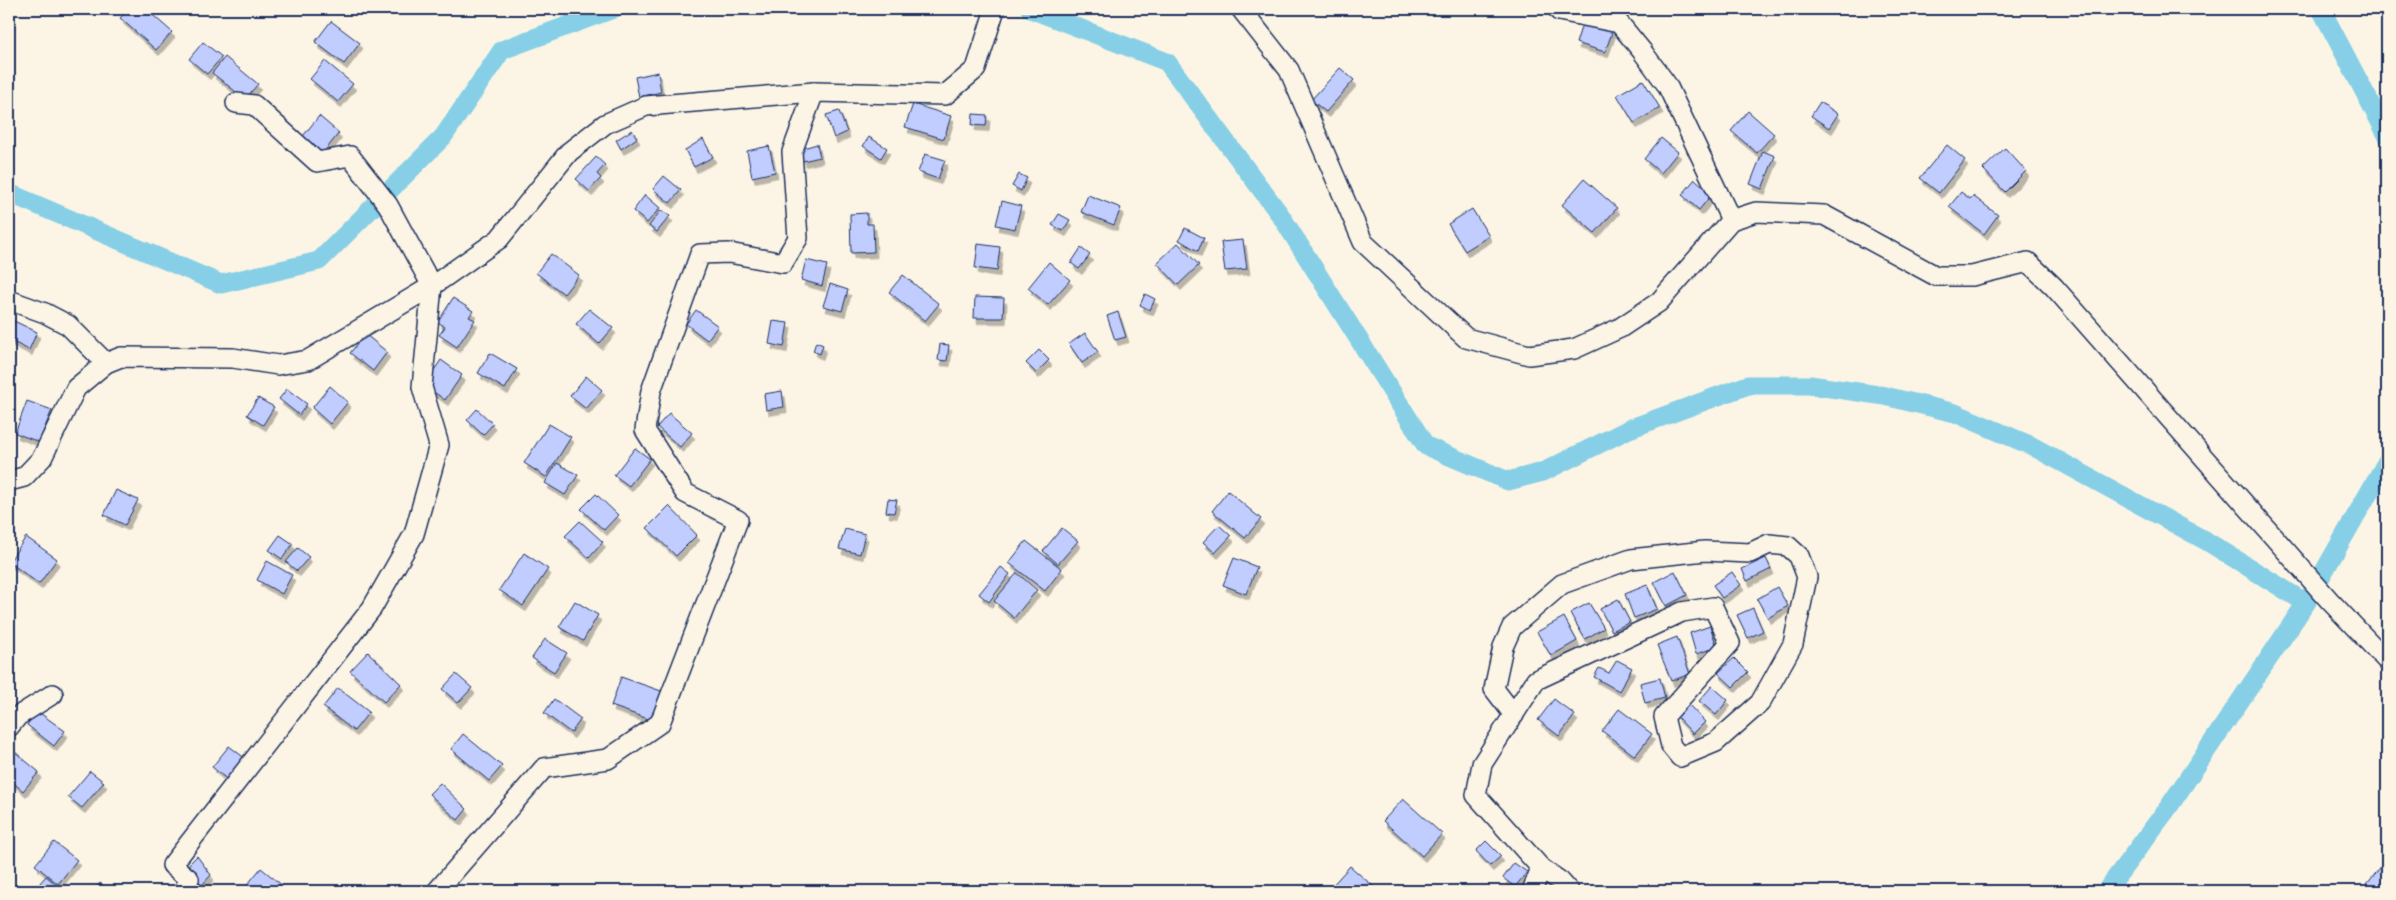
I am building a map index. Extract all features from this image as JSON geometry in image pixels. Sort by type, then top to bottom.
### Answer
[{"type":"street","points":[[9,481],[24,477],[42,458],[76,388],[106,363],[121,357],[233,358],[278,365],[308,360],[432,286],[499,239],[570,152],[605,124],[646,106],[814,92],[945,95],[976,69],[995,9]]},
{"type":"street","points":[[1241,9],[1289,70],[1363,242],[1466,338],[1529,355],[1574,349],[1620,328],[1659,302],[1731,220],[1756,212],[1824,215],[1936,276],[1972,276],[2028,262],[2061,294],[2330,601],[2387,662]]},
{"type":"street","points":[[1559,11],[1619,23],[1667,85],[1731,220]]},
{"type":"street","points":[[437,891],[544,768],[608,759],[660,723],[738,520],[685,493],[645,430],[651,391],[700,254],[729,253],[783,264],[798,238],[792,152],[814,92]]},
{"type":"street","points":[[184,891],[189,879],[172,865],[372,608],[414,534],[439,445],[422,386],[432,286],[388,204],[350,156],[316,162],[254,105],[236,103]]},
{"type":"street","points":[[9,300],[45,313],[68,325],[106,363]]},
{"type":"street","points":[[1514,715],[1494,689],[1503,647],[1512,627],[1562,584],[1631,558],[1704,551],[1750,553],[1769,544],[1788,546],[1799,556],[1807,577],[1792,644],[1760,703],[1716,742],[1680,757],[1671,746],[1664,717],[1730,643],[1713,607],[1682,612],[1536,680],[1514,715],[1482,764],[1476,795],[1541,868],[1560,881],[1569,891]]},
{"type":"street","points":[[9,727],[18,716],[53,694]]},
{"type":"street","points":[[1532,891],[1541,868]]},
{"type":"building","points":[[129,9],[146,9],[172,32],[156,50],[120,18]]},
{"type":"building","points":[[331,21],[360,43],[344,64],[315,42]]},
{"type":"building","points":[[1583,21],[1613,30],[1605,52],[1576,43]]},
{"type":"building","points":[[203,42],[222,57],[207,74],[189,59]]},
{"type":"building","points":[[225,57],[258,84],[245,99],[212,73]]},
{"type":"building","points":[[325,61],[353,84],[338,102],[310,79]]},
{"type":"building","points":[[1340,68],[1354,80],[1326,112],[1311,100]]},
{"type":"building","points":[[658,72],[661,92],[639,97],[635,77]]},
{"type":"building","points":[[1643,80],[1660,108],[1634,123],[1617,95]]},
{"type":"building","points":[[1820,102],[1838,114],[1829,128],[1811,116]]},
{"type":"building","points":[[913,104],[951,116],[944,139],[905,127]]},
{"type":"building","points":[[839,111],[847,132],[834,138],[826,115]]},
{"type":"building","points":[[1748,111],[1774,134],[1757,153],[1731,131]]},
{"type":"building","points":[[973,114],[987,115],[986,126],[972,125]]},
{"type":"building","points":[[319,116],[339,133],[320,157],[299,141]]},
{"type":"building","points":[[632,130],[637,138],[621,149],[616,140]]},
{"type":"building","points":[[869,137],[887,148],[881,158],[863,146]]},
{"type":"building","points":[[1661,138],[1678,152],[1661,173],[1644,159]]},
{"type":"building","points":[[703,139],[713,157],[694,167],[685,150]]},
{"type":"building","points":[[817,144],[820,157],[803,161],[800,149]]},
{"type":"building","points":[[1947,145],[1965,160],[1939,193],[1920,178]]},
{"type":"building","points":[[769,146],[775,172],[752,177],[747,151]]},
{"type":"building","points":[[2005,148],[2026,171],[2005,192],[1983,169]]},
{"type":"building","points":[[1763,151],[1775,156],[1762,189],[1750,184]]},
{"type":"building","points":[[925,154],[945,160],[938,179],[918,172]]},
{"type":"building","points":[[596,157],[605,165],[597,174],[601,178],[589,191],[576,179]]},
{"type":"building","points":[[1019,174],[1027,178],[1021,191],[1012,186]]},
{"type":"building","points":[[664,176],[681,190],[670,203],[653,189]]},
{"type":"building","points":[[1584,179],[1617,208],[1595,233],[1562,205]]},
{"type":"building","points":[[1695,179],[1712,194],[1699,210],[1682,195]]},
{"type":"building","points":[[1961,192],[1970,199],[1973,196],[1998,215],[1984,234],[1949,207]]},
{"type":"building","points":[[645,195],[660,208],[647,223],[633,211]]},
{"type":"building","points":[[1088,195],[1121,208],[1114,225],[1081,212]]},
{"type":"building","points":[[1002,201],[1021,206],[1015,229],[996,225]]},
{"type":"building","points":[[1472,209],[1489,236],[1465,251],[1448,224]]},
{"type":"building","points":[[661,210],[670,216],[657,232],[649,226]]},
{"type":"building","points":[[867,213],[867,224],[873,224],[874,252],[851,253],[850,214]]},
{"type":"building","points":[[1059,214],[1070,220],[1063,231],[1052,225]]},
{"type":"building","points":[[1185,228],[1204,238],[1198,251],[1179,240]]},
{"type":"building","points":[[1243,240],[1247,269],[1225,271],[1221,242]]},
{"type":"building","points":[[1178,243],[1199,265],[1178,285],[1157,263]]},
{"type":"building","points":[[978,244],[1000,247],[997,271],[975,268]]},
{"type":"building","points":[[1081,248],[1090,255],[1079,269],[1071,263]]},
{"type":"building","points":[[551,254],[579,275],[564,294],[536,273]]},
{"type":"building","points":[[806,260],[827,265],[822,286],[801,280]]},
{"type":"building","points":[[1049,262],[1070,280],[1048,305],[1028,288]]},
{"type":"building","points":[[903,275],[939,304],[925,321],[889,292]]},
{"type":"building","points":[[830,284],[848,290],[842,311],[823,306]]},
{"type":"building","points":[[1145,294],[1155,299],[1150,310],[1140,305]]},
{"type":"building","points":[[975,297],[1004,298],[1003,318],[974,318]]},
{"type":"building","points":[[453,298],[473,311],[469,317],[475,320],[457,347],[439,335],[445,327],[438,322]]},
{"type":"building","points":[[589,309],[613,328],[599,344],[576,324]]},
{"type":"building","points":[[696,310],[718,326],[707,340],[686,324]]},
{"type":"building","points":[[1118,312],[1126,337],[1115,340],[1107,316]]},
{"type":"building","points":[[14,321],[37,332],[29,350],[9,340],[9,332]]},
{"type":"building","points":[[773,321],[788,323],[784,347],[769,344]]},
{"type":"building","points":[[1085,333],[1098,352],[1082,363],[1069,344]]},
{"type":"building","points":[[365,334],[387,352],[373,371],[350,353]]},
{"type":"building","points":[[816,342],[823,345],[820,354],[813,351]]},
{"type":"building","points":[[940,344],[949,345],[947,361],[938,360]]},
{"type":"building","points":[[1039,350],[1049,360],[1036,373],[1026,363]]},
{"type":"building","points":[[490,353],[517,369],[505,389],[478,373]]},
{"type":"building","points":[[441,360],[462,375],[445,400],[424,385]]},
{"type":"building","points":[[586,376],[602,390],[586,409],[570,396]]},
{"type":"building","points":[[330,386],[348,402],[330,424],[312,408]]},
{"type":"building","points":[[287,389],[307,404],[299,415],[279,399]]},
{"type":"building","points":[[782,391],[784,407],[766,410],[764,394]]},
{"type":"building","points":[[258,398],[274,407],[263,425],[247,415]]},
{"type":"building","points":[[27,401],[52,410],[39,442],[15,433]]},
{"type":"building","points":[[477,409],[493,424],[483,435],[467,420]]},
{"type":"building","points":[[669,413],[692,433],[680,447],[657,427]]},
{"type":"building","points":[[549,424],[571,437],[546,477],[524,463]]},
{"type":"building","points":[[635,448],[650,459],[629,486],[614,475]]},
{"type":"building","points":[[557,463],[578,475],[565,495],[545,483]]},
{"type":"building","points":[[116,490],[138,500],[125,525],[104,515]]},
{"type":"building","points":[[1228,491],[1261,519],[1245,538],[1212,511]]},
{"type":"building","points":[[596,494],[618,515],[604,530],[581,509]]},
{"type":"building","points":[[888,499],[897,500],[894,513],[886,512]]},
{"type":"building","points":[[669,506],[697,535],[676,556],[647,528]]},
{"type":"building","points":[[580,521],[603,542],[589,558],[565,536]]},
{"type":"building","points":[[1219,525],[1231,536],[1215,553],[1203,542]]},
{"type":"building","points":[[1062,528],[1078,541],[1058,564],[1043,551]]},
{"type":"building","points":[[845,529],[865,534],[860,554],[839,549]]},
{"type":"building","points":[[280,535],[293,544],[282,559],[269,550]]},
{"type":"building","points":[[26,537],[57,559],[39,584],[9,562]]},
{"type":"building","points":[[1026,541],[1062,569],[1045,591],[1009,563]]},
{"type":"building","points":[[298,548],[309,557],[297,571],[286,562]]},
{"type":"building","points":[[524,553],[548,569],[523,606],[499,590]]},
{"type":"building","points":[[1234,558],[1257,567],[1246,594],[1223,585]]},
{"type":"building","points":[[1766,558],[1771,569],[1747,581],[1742,569]]},
{"type":"building","points":[[267,561],[292,575],[282,594],[257,580]]},
{"type":"building","points":[[1001,567],[1010,574],[989,602],[979,594]]},
{"type":"building","points":[[1675,571],[1687,595],[1666,606],[1654,582]]},
{"type":"building","points":[[1732,572],[1741,585],[1722,598],[1713,585]]},
{"type":"building","points":[[1017,573],[1037,590],[1014,618],[994,601]]},
{"type":"building","points":[[1647,585],[1657,609],[1634,618],[1625,594]]},
{"type":"building","points":[[1777,587],[1788,606],[1768,618],[1757,599]]},
{"type":"building","points":[[1618,599],[1630,622],[1612,631],[1600,609]]},
{"type":"building","points":[[575,601],[598,615],[583,641],[559,627]]},
{"type":"building","points":[[1589,603],[1604,628],[1585,639],[1570,613]]},
{"type":"building","points":[[1753,608],[1763,631],[1748,638],[1737,615]]},
{"type":"building","points":[[1564,617],[1577,641],[1551,656],[1537,632]]},
{"type":"building","points":[[1710,626],[1717,647],[1696,654],[1690,633]]},
{"type":"building","points":[[1677,637],[1690,674],[1671,681],[1657,645]]},
{"type":"building","points":[[545,639],[567,653],[554,672],[532,658]]},
{"type":"building","points":[[368,652],[401,684],[384,702],[350,671]]},
{"type":"building","points":[[1734,658],[1748,672],[1733,687],[1718,673]]},
{"type":"building","points":[[1617,660],[1632,668],[1619,691],[1594,677],[1599,668],[1609,673]]},
{"type":"building","points":[[456,674],[472,688],[458,703],[442,689]]},
{"type":"building","points":[[621,677],[664,692],[654,721],[611,706]]},
{"type":"building","points":[[1660,678],[1665,698],[1645,703],[1640,683]]},
{"type":"building","points":[[1712,686],[1728,700],[1716,715],[1699,701]]},
{"type":"building","points":[[338,688],[369,712],[354,731],[323,707]]},
{"type":"building","points":[[554,699],[581,719],[571,733],[544,713]]},
{"type":"building","points":[[1554,699],[1575,715],[1559,736],[1538,720]]},
{"type":"building","points":[[1688,704],[1705,722],[1693,734],[1676,716]]},
{"type":"building","points":[[1619,709],[1652,734],[1635,756],[1602,731]]},
{"type":"building","points":[[37,711],[65,731],[54,746],[27,725]]},
{"type":"building","points":[[463,734],[502,766],[489,781],[451,749]]},
{"type":"building","points":[[229,746],[246,759],[229,781],[212,767]]},
{"type":"building","points":[[9,747],[39,772],[23,791],[9,779]]},
{"type":"building","points":[[90,771],[104,782],[82,808],[68,797]]},
{"type":"building","points":[[440,783],[467,809],[458,820],[429,794]]},
{"type":"building","points":[[1403,799],[1442,834],[1422,856],[1383,821]]},
{"type":"building","points":[[1486,841],[1501,856],[1490,866],[1476,851]]},
{"type":"building","points":[[54,842],[77,860],[58,884],[35,865]]},
{"type":"building","points":[[197,856],[211,875],[202,885],[185,868]]},
{"type":"building","points":[[2387,859],[2387,891],[2375,891],[2367,884]]},
{"type":"building","points":[[1514,863],[1527,872],[1515,887],[1503,878]]},
{"type":"building","points":[[1350,866],[1374,887],[1370,891],[1334,891],[1330,888]]},
{"type":"building","points":[[261,868],[289,891],[243,890]]},
{"type":"building","points":[[46,876],[57,885],[52,891],[33,891]]},
{"type":"building","points":[[100,883],[110,891],[93,891]]},
{"type":"waterway","points":[[9,193],[221,284],[319,261],[443,137],[502,50],[613,9]]},
{"type":"waterway","points":[[1030,9],[1167,62],[1281,216],[1426,446],[1508,481],[1543,472],[1629,429],[1748,385],[1810,385],[1885,396],[1955,413],[2032,446],[2208,542],[2306,603]]},
{"type":"waterway","points":[[2321,9],[2387,135]]},
{"type":"waterway","points":[[2106,891],[2168,808],[2306,603],[2387,461]]}]
